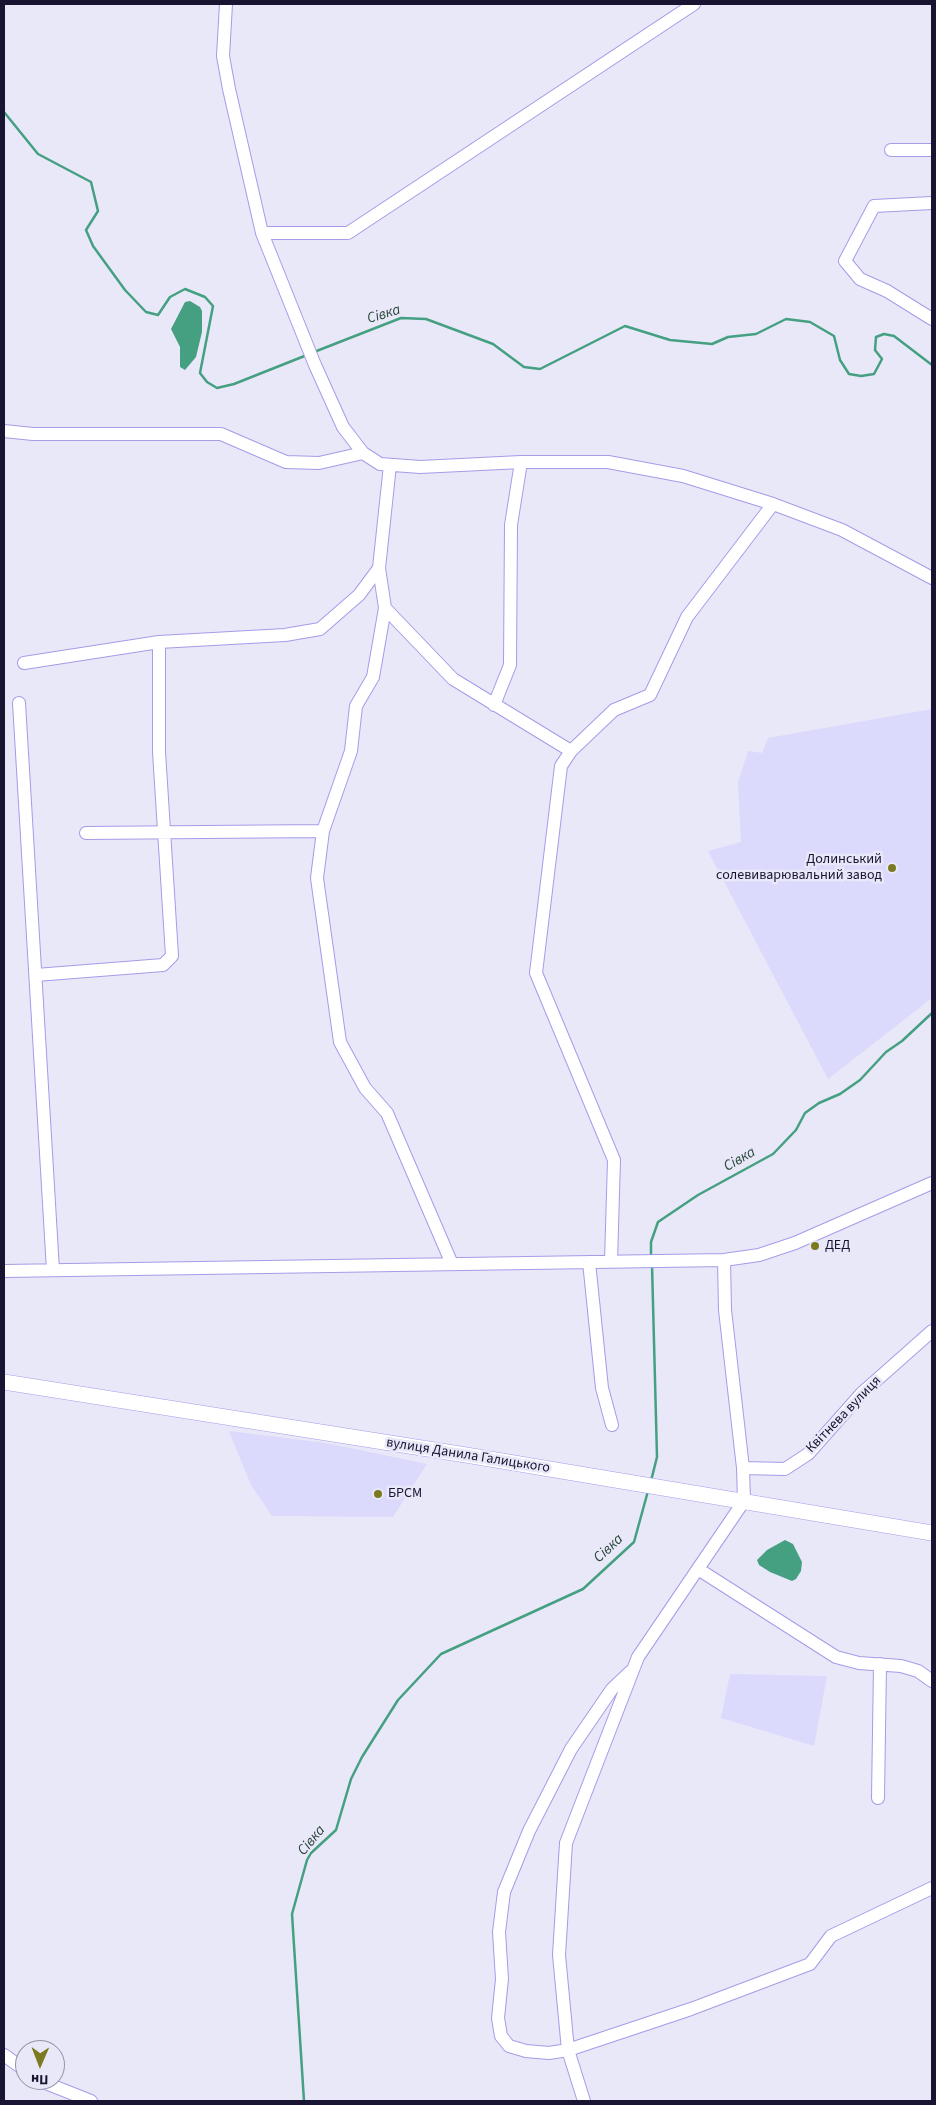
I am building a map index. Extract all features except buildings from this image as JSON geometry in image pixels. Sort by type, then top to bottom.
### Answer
[{"type":"main road","name":"вулиця Данила Галицького","points":[[4,1382],[466,1455],[932,1533]]},
{"type":"street","points":[[226,4],[223,56],[228,89],[262,233],[315,365],[343,427],[363,453],[380,464],[390,465],[420,467],[521,462],[619,464],[683,476],[773,504],[842,530],[932,578]]},
{"type":"street","points":[[262,233],[348,233],[694,4]]},
{"type":"street","points":[[891,150],[932,150]]},
{"type":"street","points":[[932,203],[874,206],[845,261],[860,279],[887,291],[932,319]]},
{"type":"street","points":[[4,431],[33,434],[221,434],[286,462],[319,463],[363,453]]},
{"type":"street","points":[[494,705],[510,665],[511,525],[521,462]]},
{"type":"street","points":[[390,465],[380,568],[385,608],[373,677],[356,706],[350,751],[323,831],[317,878],[340,1042],[365,1088],[387,1113],[452,1264]]},
{"type":"street","points":[[611,1262],[614,1160],[536,974],[561,766],[571,751],[614,710],[650,695],[687,617],[773,504]]},
{"type":"street","points":[[24,663],[159,642],[285,635],[320,629],[359,595],[380,568]]},
{"type":"street","points":[[385,608],[453,679],[571,751]]},
{"type":"street","points":[[36,975],[162,965],[172,956],[159,752],[159,642]]},
{"type":"street","points":[[19,703],[53,1270]]},
{"type":"street","points":[[86,833],[323,831]]},
{"type":"street","points":[[4,1271],[724,1260],[760,1254],[795,1243],[932,1183]]},
{"type":"street","points":[[584,2101],[568,2050],[559,1955],[566,1843],[638,1657],[744,1501],[743,1468],[725,1310],[724,1260]]},
{"type":"street","points":[[589,1262],[602,1388],[612,1425]]},
{"type":"street","name":"Квітнева вулиця","points":[[743,1468],[785,1469],[808,1454],[862,1393],[932,1331]]},
{"type":"street","points":[[698,1569],[836,1657],[859,1663],[902,1666],[918,1671],[932,1681]]},
{"type":"street","points":[[878,1798],[880,1664]]},
{"type":"street","points":[[634,1668],[612,1689],[571,1750],[529,1831],[504,1892],[499,1932],[502,1978],[498,2018],[501,2036],[509,2046],[526,2051],[549,2053],[568,2050],[691,2009],[810,1964],[831,1936],[932,1888]]},
{"type":"street","points":[[4,2056],[15,2063]]},
{"type":"street","points":[[63,2090],[91,2101]]},
{"type":"shaded area","points":[[190,301],[200,307],[202,311],[202,332],[196,357],[185,370],[180,367],[180,347],[171,329],[185,302]]},
{"type":"shaded area","points":[[932,709],[932,998],[828,1079],[708,851],[741,842],[738,782],[748,751],[762,753],[768,738]]},
{"type":"shaded area","points":[[229,1431],[326,1443],[427,1464],[393,1517],[272,1516],[251,1485]]},
{"type":"shaded area","points":[[785,1540],[793,1544],[802,1562],[801,1571],[796,1579],[792,1581],[770,1572],[759,1565],[757,1560],[767,1550]]},
{"type":"shaded area","points":[[730,1674],[827,1676],[814,1746],[721,1718]]},
{"type":"waterway","name":"Сівка","points":[[4,112],[38,154],[91,182],[98,211],[86,230],[93,246],[125,290],[146,312],[158,315],[170,297],[185,289],[205,297],[213,306],[200,373],[207,382],[217,388],[234,384],[307,355]]},
{"type":"waterway","name":"Сівка","points":[[314,352],[401,318],[426,319],[493,344],[524,367],[540,369],[625,326],[670,340],[712,344],[728,337],[756,334],[786,319],[810,322],[834,336],[840,360],[849,374],[861,376],[874,374],[882,359],[875,350],[876,337],[884,334],[894,336],[932,365]]},
{"type":"waterway","name":"Сівка","points":[[651,1257],[651,1242],[658,1222],[698,1195],[773,1154],[796,1130],[805,1113],[819,1103],[840,1094],[860,1080],[886,1052],[902,1041],[932,1013]]},
{"type":"waterway","name":"Сівка","points":[[651,1481],[657,1457],[652,1265]]},
{"type":"waterway","name":"Сівка","points":[[304,2101],[292,1914],[307,1860],[311,1853],[336,1830],[351,1779],[362,1757],[398,1700],[441,1654],[583,1589],[634,1542],[648,1491]]},
{"type":"place","name":"Долинський солевиварювальний завод","points":[[892,868]]},
{"type":"place","name":"ДЕД","points":[[815,1246]]},
{"type":"place","name":"БРСМ","points":[[378,1494]]}]
